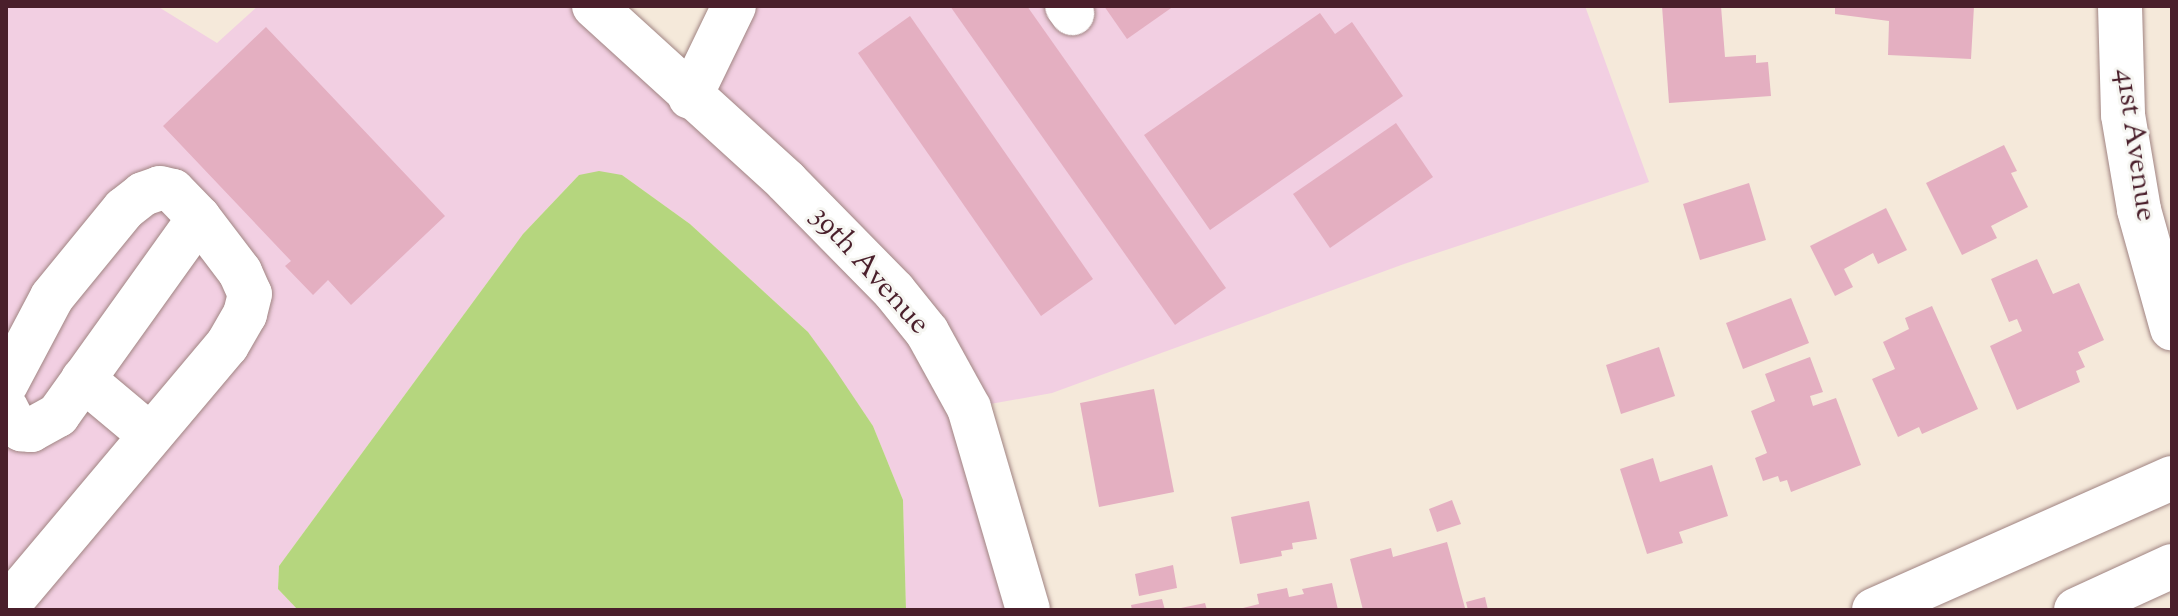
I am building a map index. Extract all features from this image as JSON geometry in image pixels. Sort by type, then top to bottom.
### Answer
[{"type":"street","name":"39th Avenue","points":[[594,6],[690,97],[786,181],[894,291],[927,332],[969,408],[1028,610]]},
{"type":"street","points":[[690,97],[734,6]]},
{"type":"street","name":"41st Avenue","points":[[2120,6],[2123,115],[2139,210],[2172,328]]},
{"type":"street","points":[[6,384],[52,297],[124,209],[143,194],[160,188],[173,191],[199,218],[240,272],[250,294],[245,314],[227,345],[150,435],[23,597]]},
{"type":"street","points":[[6,408],[14,424],[31,430],[58,415],[199,218]]},
{"type":"street","points":[[83,379],[150,435]]},
{"type":"street","points":[[1874,610],[2172,478]]},
{"type":"street","points":[[2076,610],[2172,566]]},
{"type":"shaded area","points":[[6,6],[157,6],[217,43],[258,6],[592,6],[688,98],[733,6],[1585,6],[1649,182],[1404,264],[1052,393],[968,408],[1027,610],[906,610],[903,500],[873,426],[808,332],[690,224],[622,175],[579,175],[523,234],[279,566],[278,589],[298,610],[6,610]]},
{"type":"green space","points":[[599,171],[622,175],[690,224],[808,332],[832,365],[873,426],[903,500],[906,610],[298,610],[278,589],[279,566],[523,234],[579,175]]},
{"type":"building","points":[[950,6],[1027,6],[1226,288],[1175,325]]},
{"type":"building","points":[[1104,6],[1174,6],[1127,39]]},
{"type":"building","points":[[1662,6],[1721,6],[1725,57],[1756,55],[1756,63],[1768,62],[1771,96],[1669,103]]},
{"type":"building","points":[[1835,6],[1974,6],[1971,59],[1888,55],[1889,21],[1835,14]]},
{"type":"building","points":[[1320,13],[1335,34],[1352,22],[1403,96],[1210,230],[1144,135]]},
{"type":"building","points":[[910,16],[1093,279],[1041,316],[858,53]]},
{"type":"building","points":[[266,27],[445,216],[351,305],[328,280],[313,295],[285,266],[291,261],[163,126]]},
{"type":"building","points":[[1396,123],[1433,177],[1330,248],[1293,194]]},
{"type":"building","points":[[2004,145],[2017,171],[2011,173],[2028,207],[1991,226],[1997,238],[1962,255],[1926,183]]},
{"type":"building","points":[[1749,183],[1766,240],[1700,260],[1683,204]]},
{"type":"building","points":[[1886,208],[1907,250],[1878,264],[1873,253],[1844,269],[1853,287],[1835,296],[1810,246]]},
{"type":"building","points":[[2037,259],[2053,294],[2079,283],[2104,340],[2078,352],[2085,367],[2076,371],[2080,382],[2017,410],[1990,346],[2022,331],[2017,319],[2009,322],[1991,279]]},
{"type":"building","points":[[1791,298],[1809,343],[1743,369],[1726,323]]},
{"type":"building","points":[[1932,306],[1978,409],[1922,434],[1919,427],[1898,437],[1872,379],[1895,369],[1883,342],[1909,329],[1905,318]]},
{"type":"building","points":[[1659,347],[1675,396],[1621,414],[1606,365]]},
{"type":"building","points":[[1810,357],[1823,392],[1810,396],[1813,406],[1836,398],[1861,465],[1791,492],[1787,480],[1780,482],[1778,476],[1763,481],[1755,458],[1767,453],[1751,411],[1775,401],[1765,374]]},
{"type":"building","points":[[1154,389],[1174,492],[1099,507],[1080,403]]},
{"type":"building","points":[[1653,458],[1660,482],[1712,465],[1728,516],[1679,532],[1683,543],[1647,554],[1620,469]]},
{"type":"building","points":[[1452,500],[1461,524],[1437,532],[1429,509]]},
{"type":"building","points":[[1309,501],[1317,539],[1292,543],[1293,549],[1281,551],[1282,556],[1240,564],[1231,517]]},
{"type":"building","points":[[1447,542],[1465,608],[1363,610],[1350,559],[1391,548],[1393,557]]},
{"type":"building","points":[[1173,565],[1177,588],[1139,596],[1135,574]]},
{"type":"building","points":[[1332,583],[1338,610],[1235,610],[1259,604],[1257,594],[1287,588],[1289,597],[1304,594],[1302,589]]},
{"type":"building","points":[[1485,597],[1488,610],[1468,610],[1466,602]]},
{"type":"building","points":[[1162,599],[1165,610],[1132,610],[1131,605]]},
{"type":"building","points":[[1205,603],[1207,610],[1176,610],[1176,609]]}]
